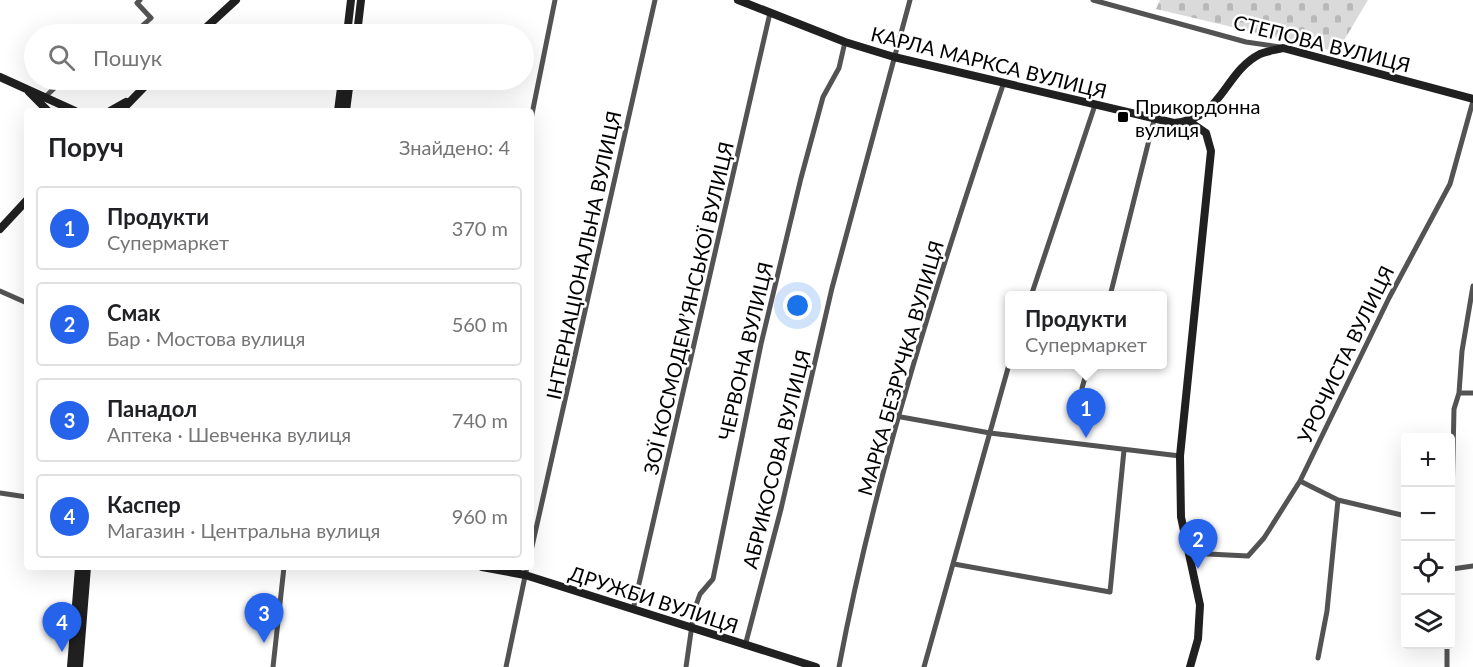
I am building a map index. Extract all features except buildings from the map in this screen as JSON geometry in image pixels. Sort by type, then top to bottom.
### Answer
[{"type":"street","points":[[140,0],[137,3],[151,18],[145,24]]},
{"type":"street","points":[[210,24],[236,0]]},
{"type":"street","points":[[348,24],[351,0]]},
{"type":"street","points":[[358,24],[361,0]]},
{"type":"street","points":[[533,108],[555,0]]},
{"type":"street","name":"ІНТЕРНАЦІОНАЛЬНА ВУЛИЦЯ","points":[[534,538],[655,0]]},
{"type":"street","name":"КАРЛА МАРКСА ВУЛИЦЯ","points":[[738,0],[846,42],[894,57],[1154,120],[1174,123],[1190,122]]},
{"type":"street","name":"АБРИКОСОВА ВУЛИЦЯ","points":[[745,646],[781,509],[832,288],[910,0]]},
{"type":"street","name":"СТЕПОВА ВУЛИЦЯ","points":[[1093,0],[1246,42],[1283,48],[1473,100]]},
{"type":"street","name":"ЗОЇ КОСМОДЕМ’ЯНСЬКОЇ ВУЛИЦЯ","points":[[633,610],[770,13]]},
{"type":"street","name":"ЧЕРВОНА ВУЛИЦЯ","points":[[686,667],[691,629],[700,594],[712,579],[761,344],[804,166],[823,97],[838,68],[846,42]]},
{"type":"street","points":[[1190,667],[1198,639],[1200,605],[1198,586],[1188,553],[1181,517],[1180,456],[1211,151],[1206,133],[1190,122],[1214,105],[1239,71],[1260,54],[1283,48]]},
{"type":"street","points":[[0,77],[24,89]]},
{"type":"street","name":"МАРКА БЕЗРУЧКА ВУЛИЦЯ","points":[[839,667],[868,538],[901,417],[961,212],[1004,82]]},
{"type":"street","points":[[45,97],[52,90]]},
{"type":"street","points":[[123,108],[140,90]]},
{"type":"street","points":[[338,108],[341,90]]},
{"type":"street","points":[[346,108],[349,90]]},
{"type":"street","points":[[28,91],[69,108]]},
{"type":"street","points":[[28,91],[45,108]]},
{"type":"street","points":[[115,108],[130,99]]},
{"type":"street","name":"УРОЧИСТА ВУЛИЦЯ","points":[[1188,553],[1248,556],[1264,538],[1299,481],[1389,298],[1450,184],[1473,100]]},
{"type":"street","points":[[1033,291],[1095,105]]},
{"type":"street","points":[[1111,291],[1154,120]]},
{"type":"street","points":[[0,229],[24,203]]},
{"type":"street","points":[[1453,487],[1454,409],[1460,393],[1462,351],[1473,286]]},
{"type":"street","points":[[0,291],[24,302]]},
{"type":"street","points":[[924,667],[1008,369]]},
{"type":"street","points":[[1082,388],[1088,369]]},
{"type":"street","points":[[1460,393],[1473,393]]},
{"type":"street","points":[[901,417],[990,433],[1180,456]]},
{"type":"street","points":[[954,564],[1110,592],[1124,450]]},
{"type":"street","points":[[1299,481],[1338,500],[1401,515]]},
{"type":"street","points":[[0,493],[24,497]]},
{"type":"street","points":[[1318,658],[1327,611],[1338,500]]},
{"type":"street","points":[[1455,569],[1473,566]]},
{"type":"street","points":[[71,667],[79,570]]},
{"type":"street","points":[[79,667],[87,570]]},
{"type":"street","points":[[273,667],[284,570]]},
{"type":"street","points":[[506,667],[526,571]]},
{"type":"street","name":"ДРУЖБИ ВУЛИЦЯ","points":[[526,571],[633,610],[816,667]]},
{"type":"street","points":[[1447,667],[1448,649]]},
{"type":"green space","points":[[1160,0],[1368,0],[1337,52],[1156,9]]},
{"type":"place","name":"Прикордонна вулиця","points":[[1123,117]]},
{"type":"place","name":"Продукти","points":[[1086,438]]},
{"type":"place","name":"Смак","points":[[1198,569]]},
{"type":"place","name":"Панадол","points":[[264,643]]},
{"type":"place","name":"Каспер","points":[[62,652]]}]
